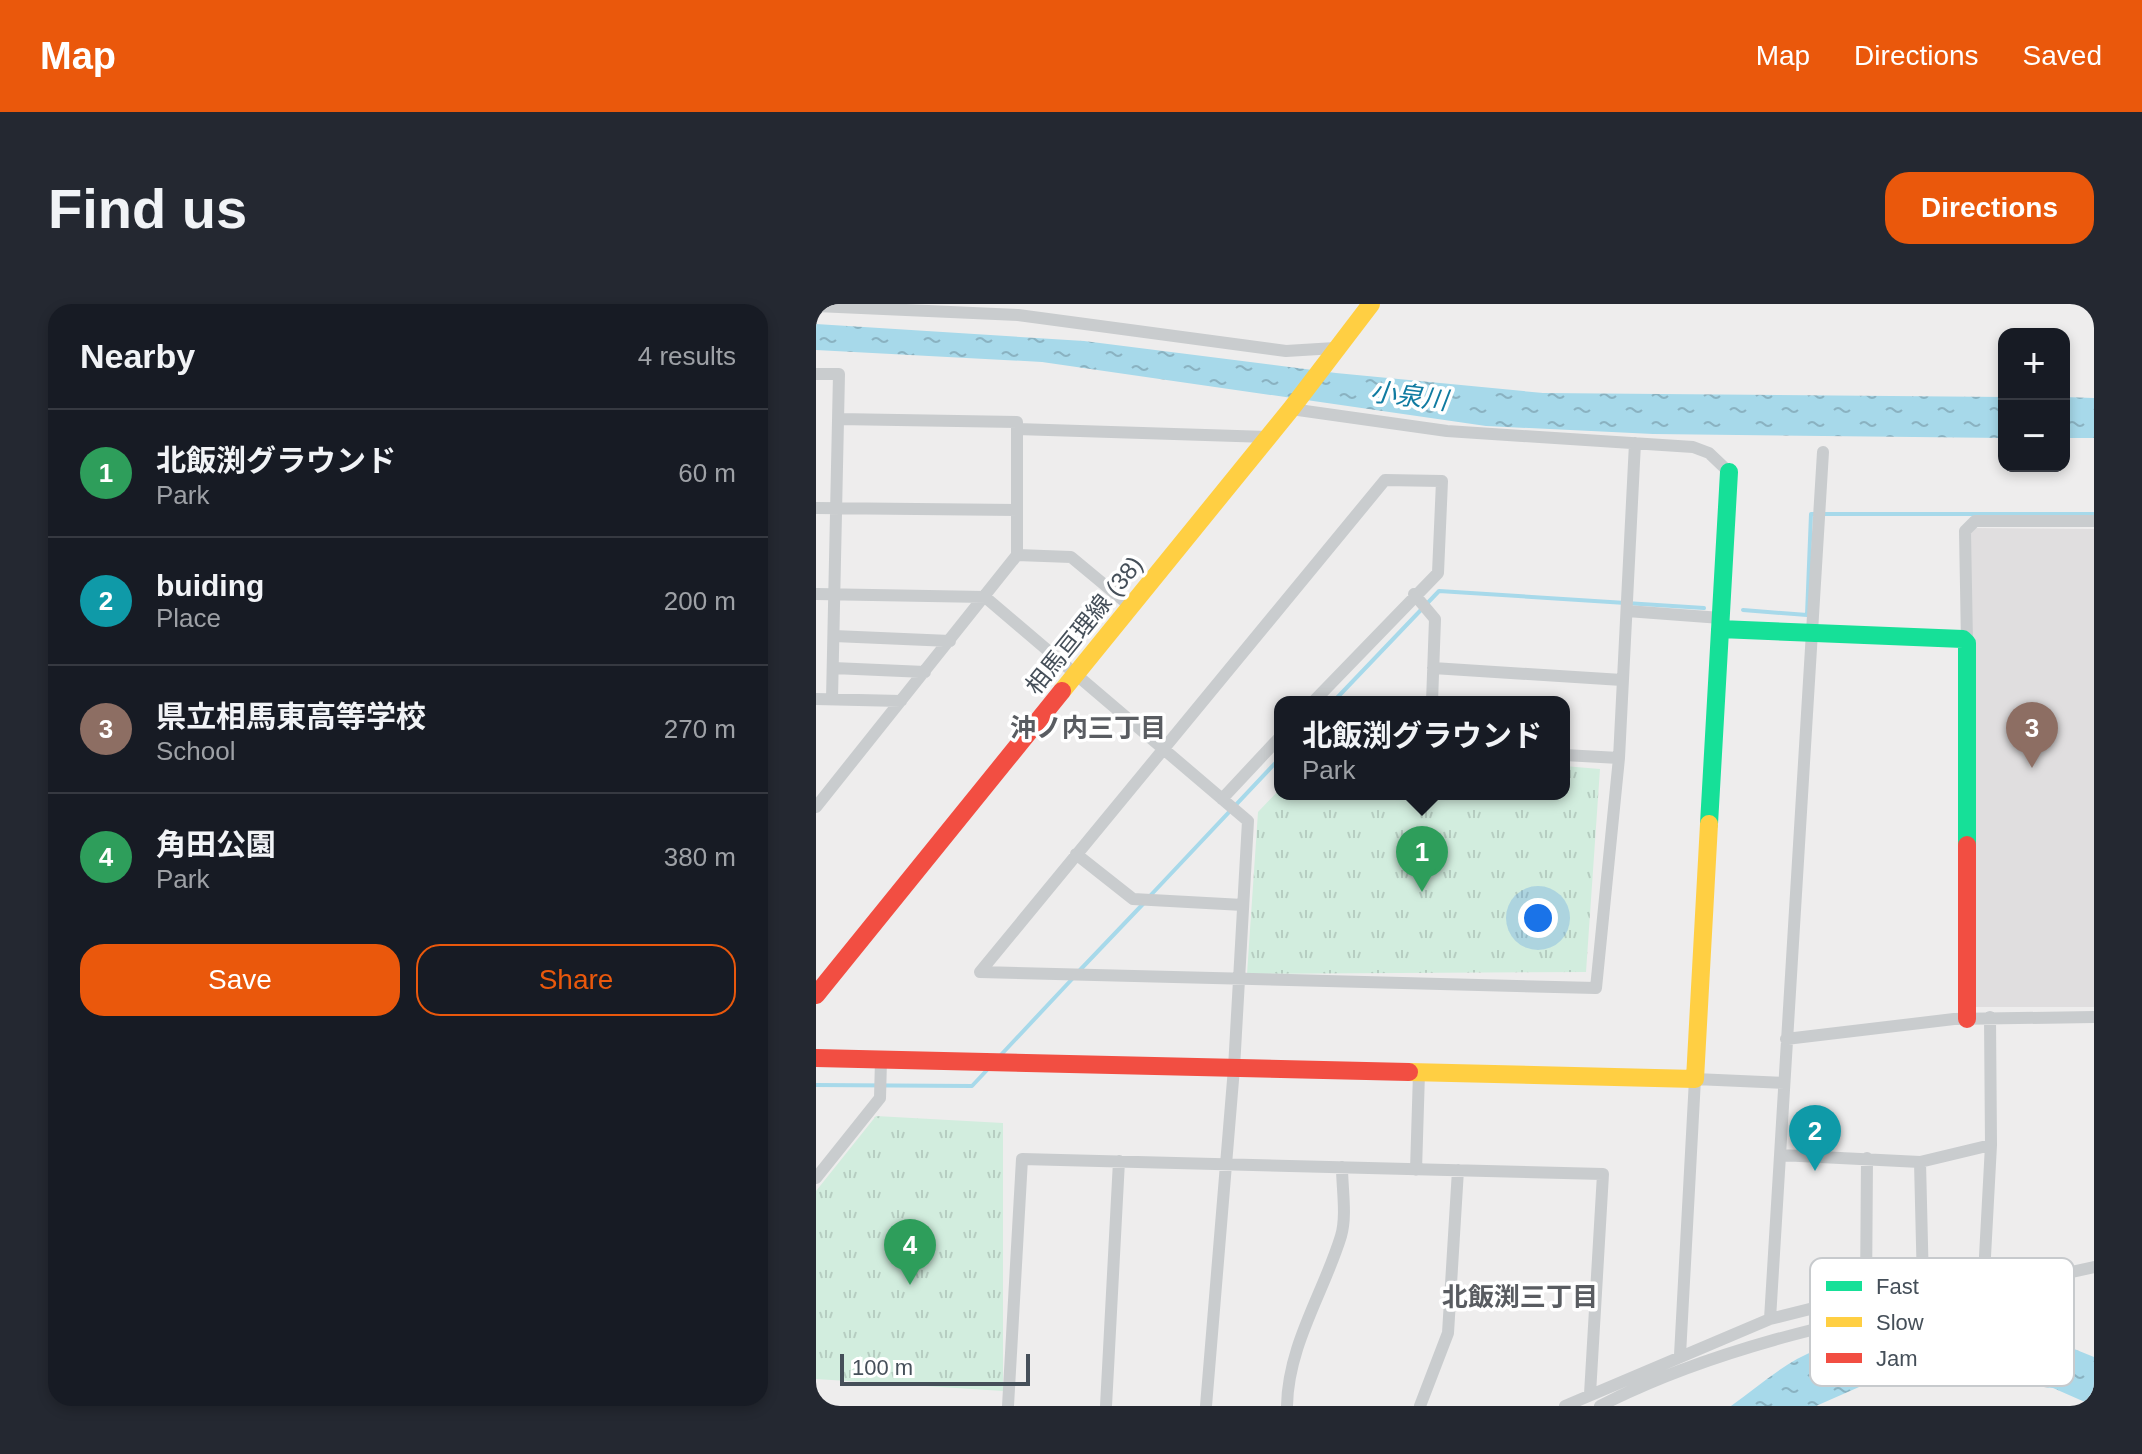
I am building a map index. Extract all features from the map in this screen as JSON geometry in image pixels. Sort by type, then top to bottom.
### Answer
[{"type":"street","name":"相馬亘理線 (38)","points":[[816,995],[1293,406],[1371,304]]},
{"type":"street","points":[[816,306],[1018,315],[1286,351],[1331,353]]},
{"type":"street","points":[[816,374],[839,374],[832,699]]},
{"type":"street","points":[[1293,406],[1447,431],[1693,447],[1709,453],[1729,472],[1680,1355]]},
{"type":"street","points":[[816,807],[821,794],[925,672],[1017,555],[1017,422],[838,419]]},
{"type":"street","points":[[1017,429],[1268,437]]},
{"type":"street","points":[[1319,696],[1438,573],[1442,481],[1385,480],[980,972],[1596,988],[1619,758],[1635,443]]},
{"type":"street","points":[[1766,1342],[1776,1318],[1786,1039],[1823,452]]},
{"type":"street","points":[[816,508],[1017,510]]},
{"type":"street","points":[[1967,1019],[1965,531],[1975,521],[2094,521]]},
{"type":"street","points":[[1017,555],[1071,557],[1130,606]]},
{"type":"street","points":[[816,594],[985,597],[1248,821],[1234,1068],[1206,1406]]},
{"type":"street","points":[[1415,596],[1435,619],[1432,696]]},
{"type":"street","points":[[1628,605],[1720,624],[1813,635],[1963,639],[1967,643]]},
{"type":"street","points":[[834,636],[950,641]]},
{"type":"street","points":[[833,668],[925,672]]},
{"type":"street","points":[[1433,668],[1622,680]]},
{"type":"street","points":[[816,699],[901,701]]},
{"type":"street","points":[[1224,801],[1274,744]]},
{"type":"street","points":[[1570,755],[1619,758]]},
{"type":"street","points":[[1076,854],[1133,899],[1243,905]]},
{"type":"street","points":[[1786,1039],[1990,1017],[2094,1017]]},
{"type":"street","points":[[1985,1258],[1991,1145],[1990,1017]]},
{"type":"street","points":[[816,1058],[880,1068],[1003,1062],[1784,1083]]},
{"type":"street","points":[[816,1178],[880,1098],[880,1068]]},
{"type":"street","points":[[1416,1170],[1419,1073]]},
{"type":"street","points":[[1780,1155],[1920,1162],[1991,1145]]},
{"type":"street","points":[[1866,1258],[1867,1158]]},
{"type":"street","points":[[1008,1406],[1022,1159],[1603,1174],[1590,1394]]},
{"type":"street","points":[[1106,1406],[1119,1161]]},
{"type":"street","points":[[1920,1162],[1922,1258]]},
{"type":"street","points":[[1287,1406],[1287,1391],[1305,1323],[1342,1233],[1342,1167]]},
{"type":"street","points":[[1420,1406],[1448,1333],[1458,1170]]},
{"type":"street","points":[[2074,1271],[2094,1267]]},
{"type":"street","points":[[1565,1406],[1728,1336],[1810,1309]]},
{"type":"street","points":[[1600,1406],[1638,1388],[1766,1342],[1810,1332]]},
{"type":"street","points":[[1728,1336],[1766,1342]]},
{"type":"shaded area","points":[[1970,528],[2094,529],[2094,1007],[1971,1007]]},
{"type":"green space","points":[[1570,766],[1600,769],[1586,972],[1247,974],[1258,812],[1274,795],[1274,800],[1570,800]]},
{"type":"green space","points":[[876,1116],[1003,1123],[1003,1391],[816,1379],[816,1191]]},
{"type":"water","name":"小泉川","points":[[816,324],[1084,341],[1336,373],[1543,393],[1998,397],[1998,438],[1653,434],[1486,426],[1042,362],[816,350]]},
{"type":"water","points":[[2070,397],[2094,398],[2094,438],[2070,438]]},
{"type":"water","points":[[2074,1349],[2094,1357],[2094,1406],[2053,1388],[2033,1386],[2074,1386]]},
{"type":"water","points":[[1810,1353],[1810,1386],[1861,1386],[1816,1406],[1731,1406],[1772,1375]]},
{"type":"waterway","points":[[1743,610],[1807,615],[1811,514],[2094,514]]},
{"type":"waterway","points":[[1339,696],[1439,591],[1704,608]]},
{"type":"waterway","points":[[1149,897],[1274,764]]},
{"type":"waterway","points":[[1080,970],[1143,904]]},
{"type":"waterway","points":[[998,1058],[1074,977]]},
{"type":"waterway","points":[[816,1085],[972,1086],[987,1070]]},
{"type":"traffic: fast","points":[[1709,824],[1729,472]]},
{"type":"traffic: fast","points":[[1720,629],[1963,639],[1967,643],[1967,845]]},
{"type":"traffic: slow","points":[[1062,691],[1291,409],[1371,304]]},
{"type":"traffic: slow","points":[[1409,1072],[1695,1079],[1709,824]]},
{"type":"traffic: jam","points":[[816,995],[1062,691]]},
{"type":"traffic: jam","points":[[1967,845],[1967,1019]]},
{"type":"traffic: jam","points":[[816,1058],[1409,1072]]},
{"type":"place","name":"県立相馬東高等学校","points":[[2032,768]]},
{"type":"place","name":"北飯渕グラウンド","points":[[1422,892]]},
{"type":"place","name":"buiding","points":[[1815,1171]]},
{"type":"place","name":"角田公園","points":[[910,1285]]},
{"type":"district","name":"沖ノ内三丁目","points":[[1088,728]]},
{"type":"district","name":"北飯渕三丁目","points":[[1520,1297]]}]
